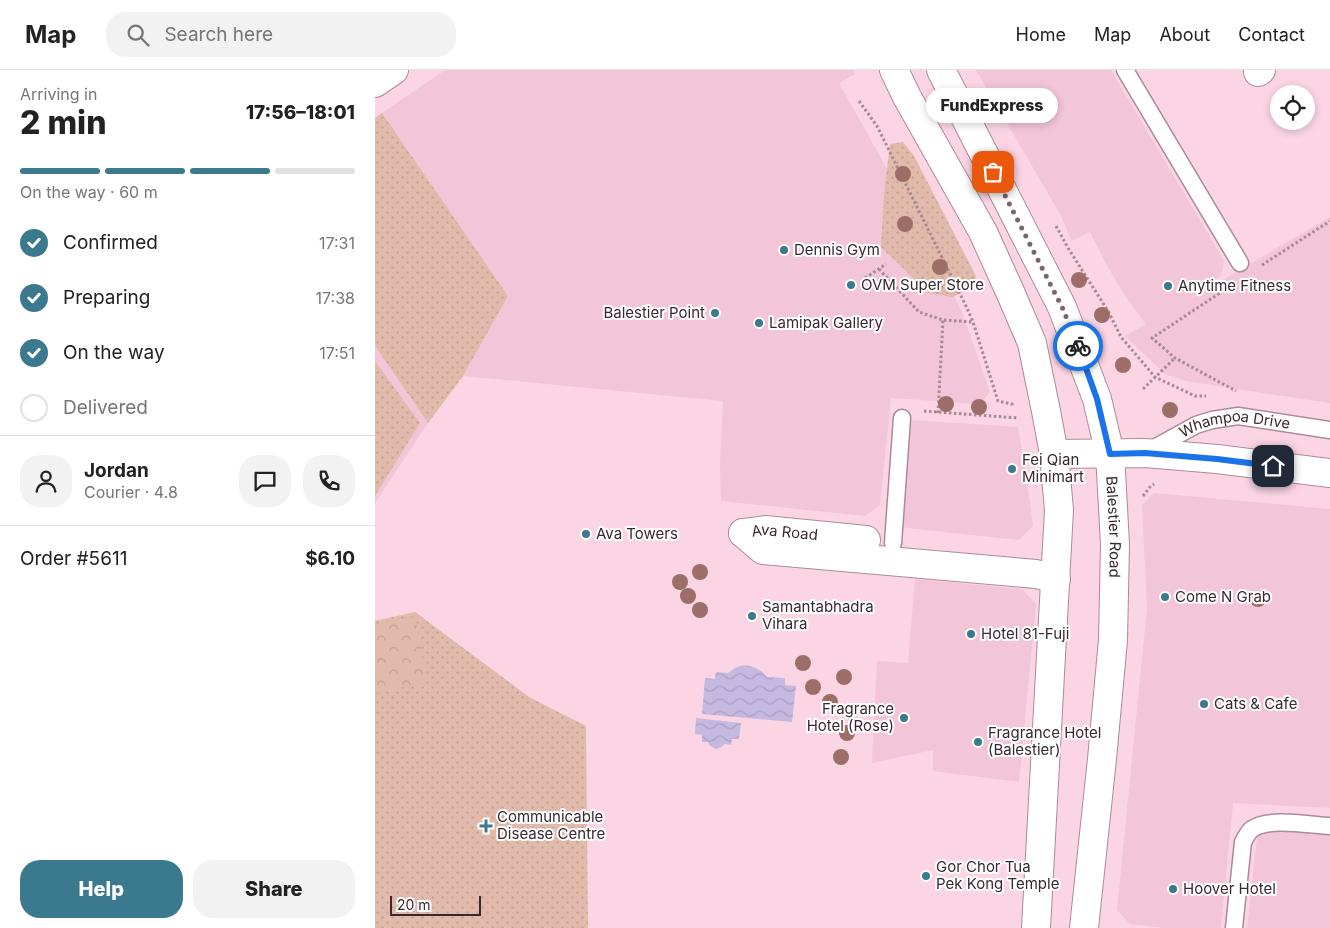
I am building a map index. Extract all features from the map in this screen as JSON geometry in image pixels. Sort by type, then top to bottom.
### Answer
[{"type":"main road","points":[[375,83],[394,70]]},
{"type":"main road","points":[[893,70],[983,232],[1032,343],[1054,454],[1059,510],[1036,928]]},
{"type":"main road","name":"Balestier Road","points":[[941,70],[1062,307],[1097,399],[1110,454],[1115,544],[1113,640],[1084,928]]},
{"type":"main road","name":"Whampoa Drive","points":[[1054,454],[1145,453],[1217,459],[1330,474]]},
{"type":"main road","name":"Ava Road","points":[[765,530],[1036,557],[1056,566],[1036,574],[763,550],[743,533],[765,530]]},
{"type":"lane","points":[[1125,70],[1244,269]]},
{"type":"lane","name":"Whampoa Drive","points":[[1145,453],[1196,425],[1211,420],[1238,416],[1330,430]]},
{"type":"lane","points":[[893,543],[902,418]]},
{"type":"lane","points":[[1234,928],[1243,842],[1250,830],[1272,822],[1330,826]]},
{"type":"path","points":[[859,101],[877,126],[973,322],[998,401],[1012,404],[1018,418],[902,409],[902,418]]},
{"type":"path","points":[[1243,395],[1175,358],[1152,338],[1244,269],[1330,221]]},
{"type":"path","points":[[1055,223],[1068,248],[1108,311],[1121,337],[1155,377]]},
{"type":"path","points":[[865,278],[886,264]]},
{"type":"path","points":[[879,269],[919,312],[943,320],[973,322]]},
{"type":"path","points":[[938,413],[943,320]]},
{"type":"path","points":[[1143,388],[1175,358]]},
{"type":"shaded area","points":[[445,70],[853,70],[855,74],[839,83],[947,280],[963,315],[990,392],[980,404],[891,398],[880,505],[865,516],[721,501],[720,464],[723,401],[463,376],[508,296],[382,113]]},
{"type":"shaded area","points":[[976,70],[1111,70],[1224,261],[1221,276],[1190,299],[1330,217],[1330,403],[1185,381],[1165,374],[1125,336],[1146,324],[1125,296],[1090,232],[1072,241],[1060,214]]},
{"type":"shaded area","points":[[375,346],[428,423],[375,503]]},
{"type":"shaded area","points":[[909,420],[1018,427],[1033,526],[1019,540],[898,527]]},
{"type":"shaded area","points":[[1154,493],[1330,509],[1330,808],[1233,803],[1221,928],[1165,928],[1130,924],[1117,910],[1147,608],[1142,505]]},
{"type":"shaded area","points":[[915,579],[1022,589],[1036,604],[1019,782],[933,771],[933,750],[872,763],[877,661],[908,663]]},
{"type":"shaded area","points":[[1269,826],[1330,829],[1330,928],[1247,928],[1257,837]]},
{"type":"green space","points":[[382,113],[508,296],[463,376],[428,423],[375,346],[375,118]]},
{"type":"green space","points":[[903,142],[914,156],[976,276],[972,288],[952,297],[929,293],[881,247],[884,194],[890,144]]},
{"type":"green space","points":[[375,361],[420,423],[375,496]]},
{"type":"green space","name":"Communicable Disease Centre","points":[[415,612],[529,697],[586,726],[588,928],[375,928],[375,621]]},
{"type":"green space","points":[[415,617],[427,682],[375,693],[375,624]]},
{"type":"water","points":[[743,665],[757,668],[767,677],[785,678],[785,685],[796,686],[792,722],[702,714],[705,678],[715,679],[716,672],[728,673]]},
{"type":"water","points":[[696,718],[741,723],[739,739],[732,739],[731,745],[725,744],[716,749],[710,746],[708,742],[702,742],[702,735],[695,734]]},
{"type":"way so far","points":[[993,172],[1062,307],[1078,346]]},
{"type":"place","name":"FundExpress","points":[[993,172]]},
{"type":"place","name":"Dennis Gym","points":[[784,250]]},
{"type":"place","name":"OVM Super Store","points":[[851,285]]},
{"type":"place","name":"Anytime Fitness","points":[[1168,286]]},
{"type":"place","name":"Balestier Point","points":[[715,313]]},
{"type":"place","name":"Lamipak Gallery","points":[[759,323]]},
{"type":"place","name":"Fei Qian Minimart","points":[[1012,469]]},
{"type":"place","name":"Ava Towers","points":[[586,534]]},
{"type":"place","name":"Come N Grab","points":[[1165,597]]},
{"type":"place","name":"Samantabhadra Vihara","points":[[752,616]]},
{"type":"place","name":"Hotel 81-Fuji","points":[[971,634]]},
{"type":"place","name":"Cats & Cafe","points":[[1204,704]]},
{"type":"place","name":"Fragrance Hotel (Rose)","points":[[904,718]]},
{"type":"place","name":"Fragrance Hotel (Balestier)","points":[[978,742]]},
{"type":"place","name":"Communicable Disease Centre","points":[[486,826]]},
{"type":"place","name":"Gor Chor Tua Pek Kong Temple","points":[[926,876]]},
{"type":"place","name":"Hoover Hotel","points":[[1173,889]]},
{"type":"route","points":[[1078,346],[1097,399],[1110,454],[1145,453],[1273,466]]}]
